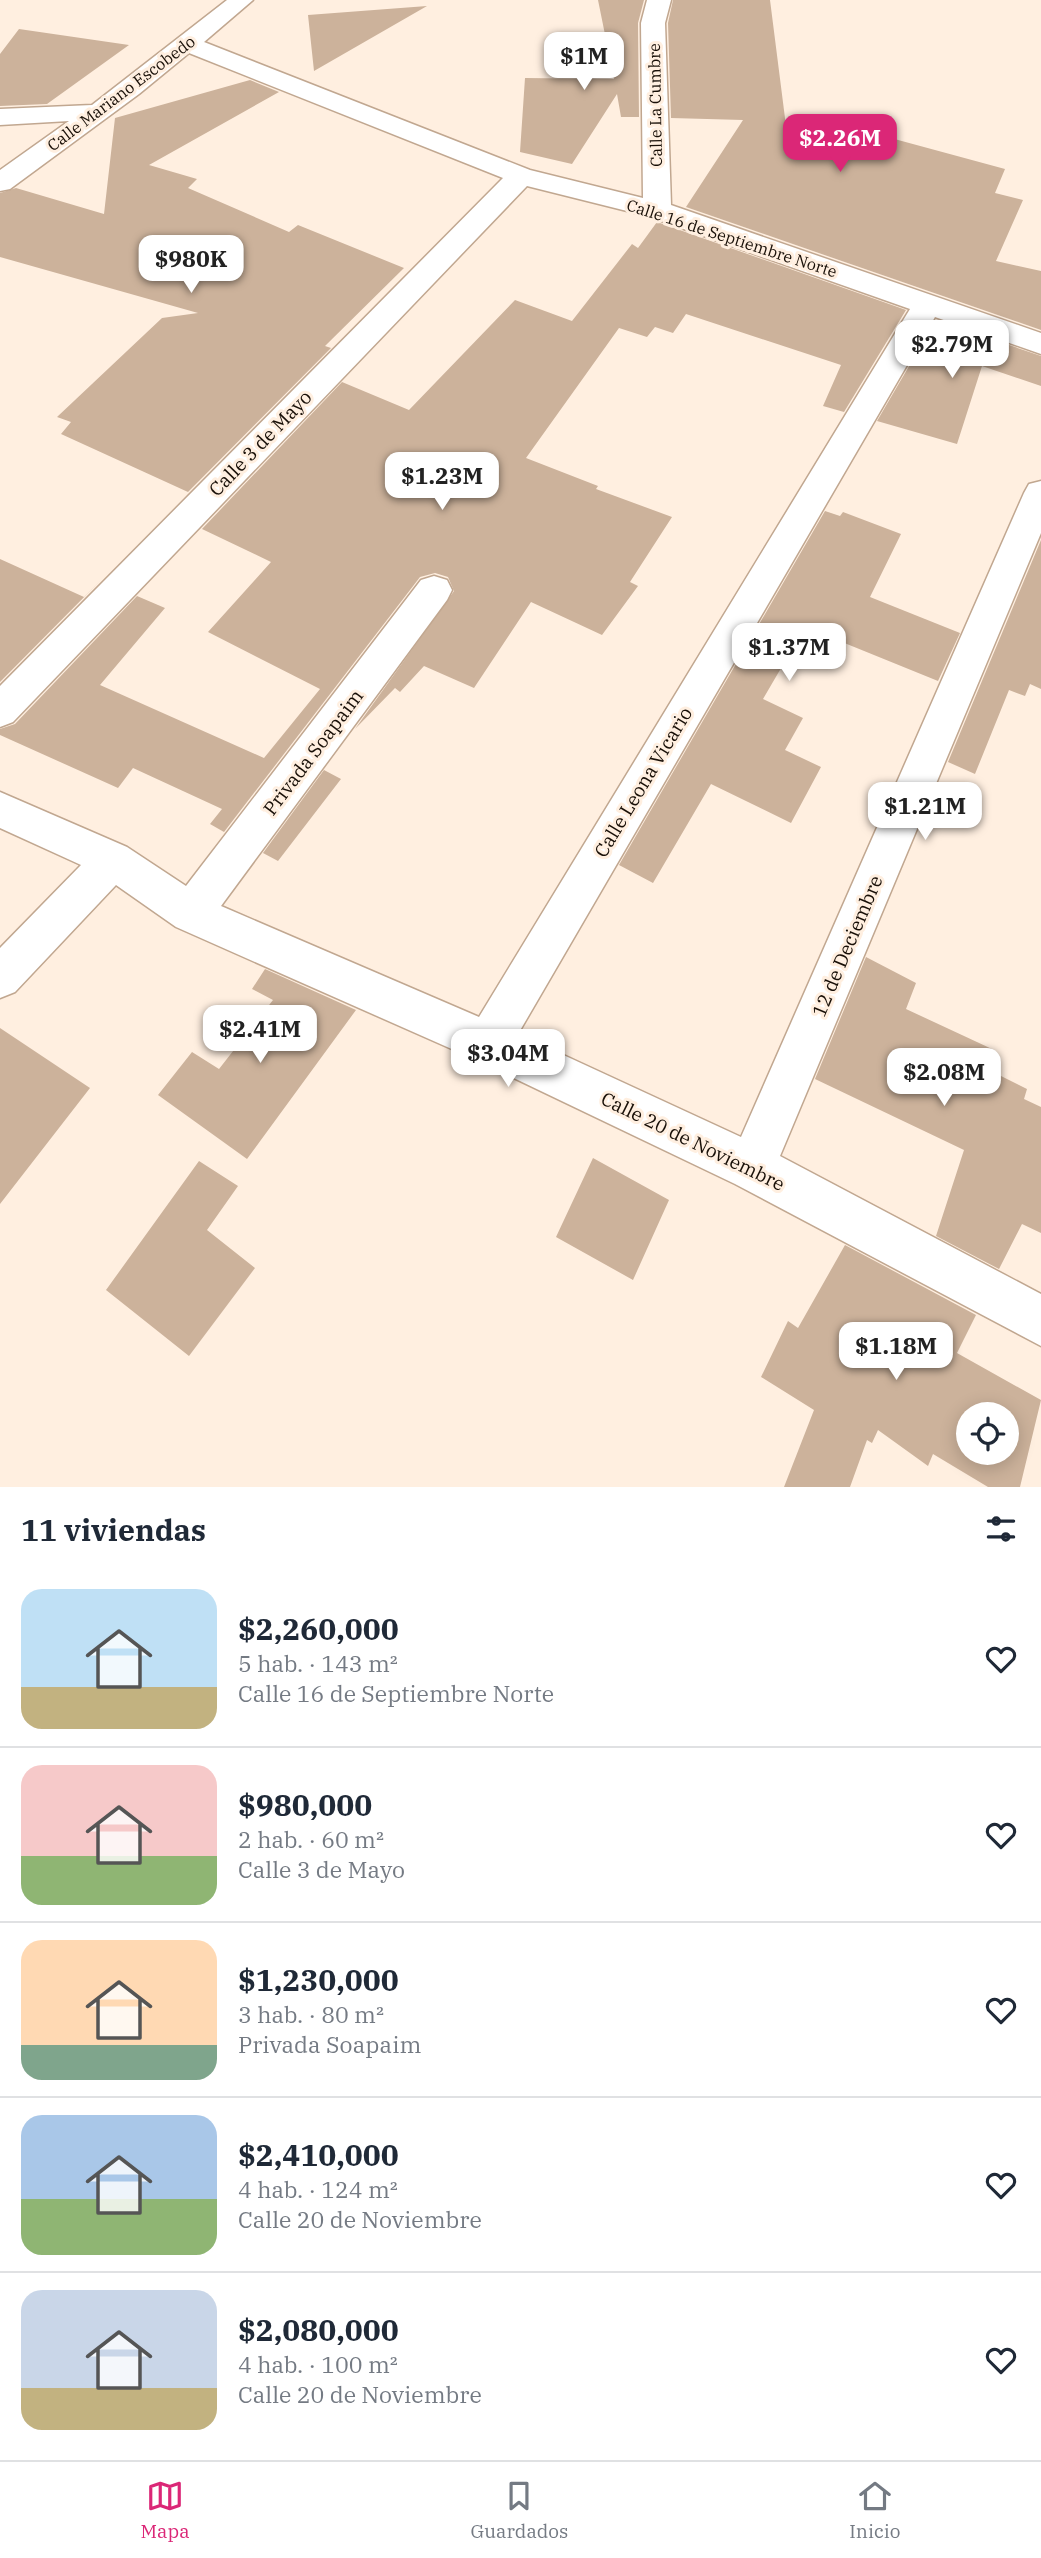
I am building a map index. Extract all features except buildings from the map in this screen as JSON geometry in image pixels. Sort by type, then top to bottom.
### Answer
[{"type":"street","name":"Calle Mariano Escobedo","points":[[0,183],[99,112],[241,0]]},
{"type":"street","name":"Calle La Cumbre","points":[[657,210],[653,23],[659,0]]},
{"type":"street","name":"Calle 16 de Septiembre Norte","points":[[187,44],[521,176],[657,210],[1041,344]]},
{"type":"street","points":[[0,117],[99,112]]},
{"type":"street","name":"Calle 3 de Mayo","points":[[0,711],[521,176]]},
{"type":"street","name":"Calle Leona Vicario","points":[[488,1043],[927,305]]},
{"type":"street","name":"12 de Deciembre","points":[[752,1167],[1041,493]]},
{"type":"street","name":"Privada Soapaim","points":[[191,913],[434,590]]},
{"type":"street","name":"Calle 20 de Noviembre","points":[[0,808],[113,860],[191,913],[488,1043],[752,1167],[1041,1321]]},
{"type":"street","points":[[0,978],[113,860]]}]
